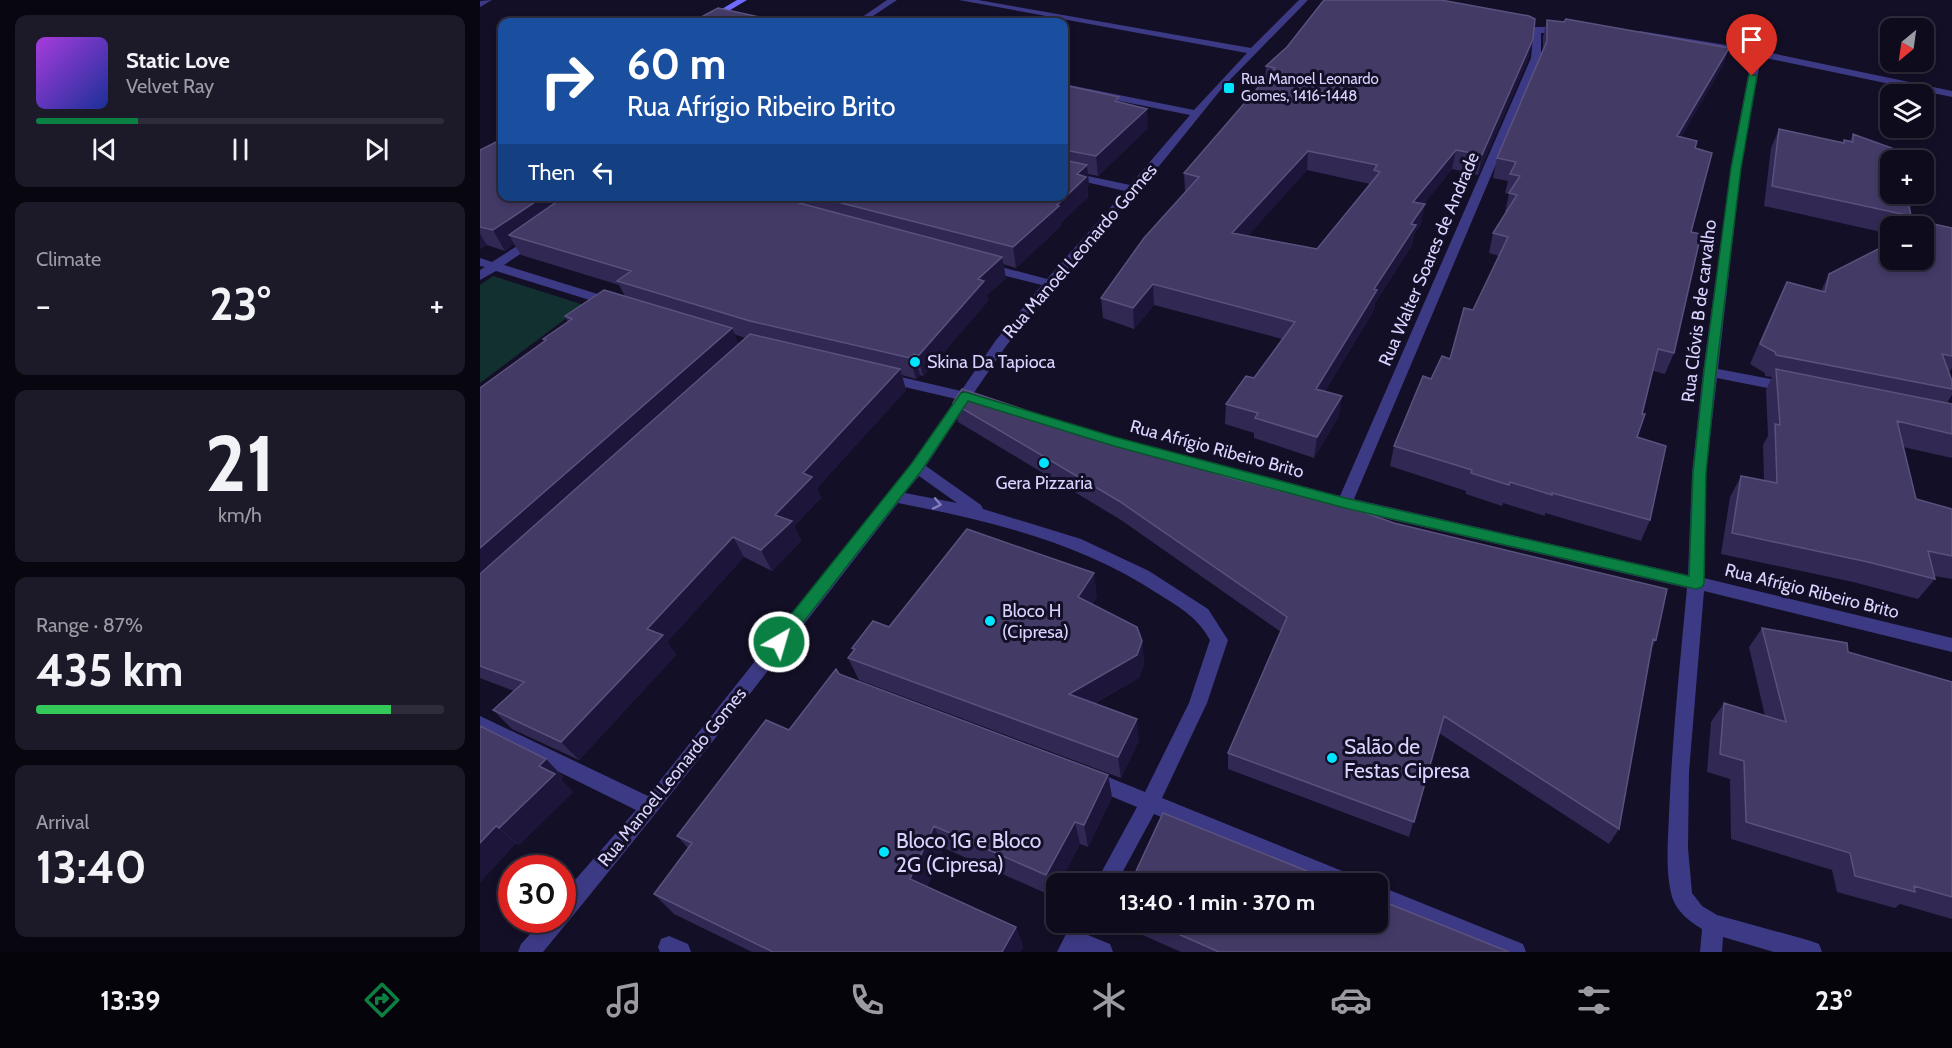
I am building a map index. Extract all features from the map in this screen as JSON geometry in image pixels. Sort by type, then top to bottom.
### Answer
[{"type":"street","points":[[480,4],[488,0]]},
{"type":"street","points":[[714,17],[743,0]]},
{"type":"street","points":[[865,18],[893,0]]},
{"type":"street","points":[[963,0],[1065,18]]},
{"type":"street","name":"Rua Manoel Leonardo Gomes","points":[[576,895],[651,807],[892,496],[917,467],[1001,343],[1050,283],[1198,114],[1220,85],[1304,0]]},
{"type":"street","points":[[714,17],[719,18]]},
{"type":"street","points":[[1068,19],[1252,51]]},
{"type":"street","points":[[1505,22],[1532,30],[1579,31]]},
{"type":"street","name":"Rua Walter Soares de Andrade","points":[[1345,503],[1536,58],[1538,35],[1532,30]]},
{"type":"street","points":[[1625,33],[1668,37],[1756,53],[1952,94]]},
{"type":"street","name":"Rua Clóvis B de carvalho","points":[[1713,924],[1695,913],[1683,898],[1679,881],[1677,848],[1680,772],[1696,583],[1700,473],[1710,372],[1736,168],[1756,53]]},
{"type":"street","points":[[1068,88],[1198,114]]},
{"type":"street","points":[[1068,175],[1133,189]]},
{"type":"street","points":[[480,276],[549,229]]},
{"type":"street","points":[[480,262],[625,306]]},
{"type":"street","points":[[971,263],[1050,283]]},
{"type":"street","points":[[588,314],[606,300]]},
{"type":"street","points":[[1710,372],[1802,390]]},
{"type":"street","points":[[864,374],[988,403]]},
{"type":"street","name":"Rua Afrígio Ribeiro Brito","points":[[1114,441],[1345,503],[1696,583],[1952,645]]},
{"type":"street","points":[[917,467],[981,513]]},
{"type":"street","points":[[892,496],[981,513],[1066,538],[1150,579],[1204,617],[1219,640],[1211,671],[1150,801],[1111,873]]},
{"type":"street","points":[[480,724],[651,807]]},
{"type":"street","points":[[1074,772],[1323,873]]},
{"type":"street","points":[[1388,900],[1515,952]]},
{"type":"street","points":[[1711,952],[1713,924],[1811,952]]},
{"type":"street","points":[[529,952],[545,933]]},
{"type":"street","points":[[1075,938],[1102,952]]},
{"type":"green space","points":[[493,276],[584,305],[480,383],[480,285]]},
{"type":"building","points":[[1324,0],[1441,0],[1535,19],[1533,39],[1482,155],[1456,150],[1413,202],[1425,204],[1411,224],[1416,225],[1374,289],[1377,290],[1316,389],[1342,396],[1317,437],[1255,418],[1258,413],[1226,404],[1246,376],[1254,378],[1295,322],[1153,284],[1133,308],[1101,298],[1144,238],[1199,177],[1184,173],[1275,68],[1266,66],[1287,47]],"holes":[[[1308,151],[1377,165],[1374,170],[1380,172],[1317,249],[1232,233]]]},
{"type":"building","points":[[718,8],[764,18],[699,18]]},
{"type":"building","points":[[1566,19],[1729,48],[1677,136],[1697,141],[1695,148],[1712,153],[1691,232],[1701,234],[1674,353],[1658,349],[1642,414],[1645,414],[1637,437],[1666,446],[1650,520],[1510,482],[1509,485],[1471,473],[1472,470],[1394,446],[1423,376],[1431,379],[1442,356],[1450,359],[1464,308],[1473,310],[1508,237],[1493,233],[1517,195],[1509,193],[1520,176],[1510,174],[1516,162],[1497,158],[1547,41],[1547,20],[1564,22]]},
{"type":"building","points":[[1068,86],[1119,97],[1115,101],[1147,109],[1096,156],[1068,151]]},
{"type":"building","points":[[1779,129],[1844,143],[1844,140],[1853,142],[1853,134],[1897,150],[1880,150],[1880,204],[1909,204],[1911,216],[1772,186]]},
{"type":"building","points":[[498,141],[498,201],[536,201],[493,230],[480,227],[480,150]]},
{"type":"building","points":[[1068,161],[1087,165],[1077,174],[1086,177],[1068,194]]},
{"type":"building","points":[[558,201],[792,201],[1002,257],[978,279],[984,281],[918,356],[914,354],[910,358],[750,321],[617,281],[631,271],[509,235]]},
{"type":"building","points":[[834,201],[1061,201],[1057,205],[1059,206],[1013,247]]},
{"type":"building","points":[[1934,224],[1952,228],[1952,356],[1942,354],[1952,381],[1952,389],[1776,355],[1775,352],[1760,344],[1787,282],[1825,292],[1829,274],[1880,248],[1880,270],[1934,270]]},
{"type":"building","points":[[604,290],[732,328],[480,548],[480,388],[572,319],[565,316]]},
{"type":"building","points":[[750,334],[900,369],[803,473],[812,477],[775,515],[792,521],[761,550],[733,537],[647,629],[663,635],[561,742],[493,710],[524,682],[480,666],[480,574]]},
{"type":"building","points":[[1776,369],[1952,404],[1952,434],[1897,421],[1916,499],[1952,509],[1952,556],[1928,551],[1935,579],[1732,533],[1741,476],[1777,483],[1775,424],[1780,425]]},
{"type":"building","points":[[962,389],[1227,477],[1366,513],[1394,523],[1667,589],[1656,640],[1653,639],[1619,829],[1444,716],[1414,822],[1228,753],[1287,617],[1119,501],[953,403]]},
{"type":"building","points":[[967,529],[1094,573],[1078,597],[1137,627],[1142,641],[1137,655],[1069,694],[1137,719],[1118,757],[848,658],[855,649],[852,648],[873,621],[889,627]]},
{"type":"building","points":[[1762,628],[1847,643],[1848,652],[1952,682],[1952,897],[1914,886],[1915,892],[1855,876],[1850,853],[1746,822],[1744,761],[1720,754],[1724,703],[1786,722]]},
{"type":"building","points":[[836,669],[839,674],[1108,775],[1084,825],[1075,822],[1046,875],[934,826],[910,879],[1016,927],[1002,952],[773,952],[654,894],[692,843],[677,836],[766,720],[789,730]]},
{"type":"building","points":[[480,726],[546,759],[539,766],[555,774],[499,828],[496,826],[480,843]]},
{"type":"building","points":[[1163,813],[1312,873],[1135,873]]},
{"type":"building","points":[[1388,903],[1509,952],[1219,952],[1176,933],[1388,933]]},
{"type":"place","name":"Rua Manoel Leonardo Gomes, 1416-1448","points":[[1229,88]]},
{"type":"place","name":"Skina Da Tapioca","points":[[915,362]]},
{"type":"place","name":"Gera Pizzaria","points":[[1044,463]]},
{"type":"place","name":"Bloco H (Cipresa)","points":[[990,621]]},
{"type":"place","name":"Salão de Festas Cipresa","points":[[1332,758]]},
{"type":"place","name":"Bloco 1G e Bloco 2G (Cipresa)","points":[[884,852]]},
{"type":"route","points":[[779,642],[917,467],[965,396],[1114,441],[1345,503],[1696,583],[1700,473],[1710,372],[1736,168],[1752,76]]}]
